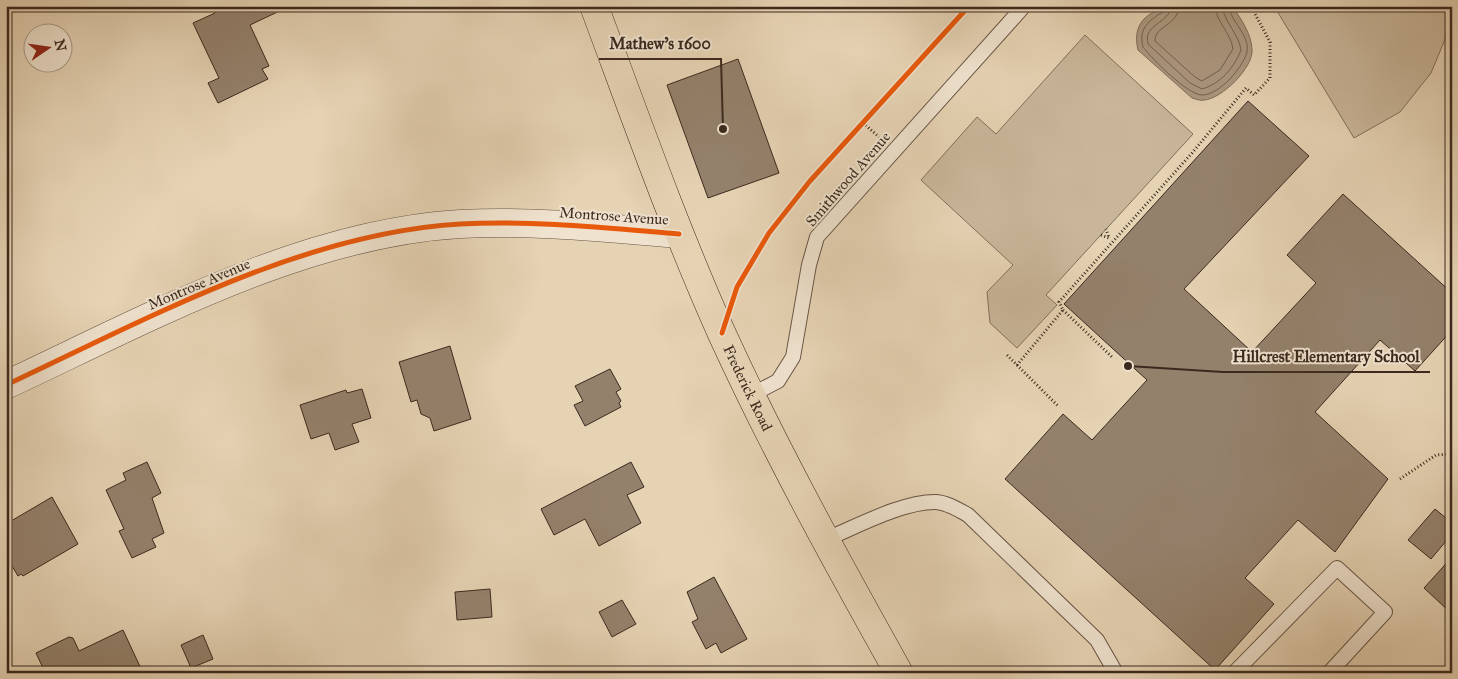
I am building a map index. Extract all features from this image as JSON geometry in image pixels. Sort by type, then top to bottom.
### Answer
[{"type":"main road","name":"Frederick Road","points":[[594,6],[679,234],[751,395],[824,540],[899,673]]},
{"type":"street","name":"Montrose Avenue","points":[[6,385],[246,276],[318,251],[389,233],[460,224],[540,223],[679,234]]},
{"type":"lane","name":"Smithwood Avenue","points":[[751,395],[778,381],[793,357],[809,265],[817,237],[1024,6]]},
{"type":"lane","points":[[824,540],[918,504],[937,502],[953,507],[968,515],[1097,640],[1116,673]]},
{"type":"lane","points":[[1234,673],[1338,568],[1385,612],[1329,673]]},
{"type":"path","points":[[1112,357],[1063,310],[1058,302],[1246,88],[1254,95],[1270,78],[1270,42],[1255,14],[1254,6]]},
{"type":"path","points":[[856,130],[869,115]]},
{"type":"path","points":[[1106,229],[1109,238]]},
{"type":"path","points":[[1100,235],[1113,241]]},
{"type":"path","points":[[1017,364],[1063,310]]},
{"type":"path","points":[[1007,355],[1058,406]]},
{"type":"path","points":[[1400,479],[1436,455],[1452,454]]},
{"type":"shaded area","points":[[1274,6],[1448,6],[1446,37],[1431,73],[1400,112],[1354,138]]},
{"type":"shaded area","points":[[1085,35],[1193,134],[1046,295],[1057,305],[1017,348],[990,323],[987,292],[1013,265],[921,180],[977,117],[996,134]]},
{"type":"water","points":[[1170,6],[1232,6],[1248,32],[1252,49],[1248,64],[1236,81],[1211,98],[1201,100],[1192,98],[1138,50],[1137,33],[1143,20],[1154,12]]},
{"type":"building","points":[[212,6],[290,6],[250,25],[269,66],[262,69],[268,79],[218,103],[208,83],[219,78],[193,23],[215,13]]},
{"type":"building","points":[[738,59],[779,173],[708,198],[667,85]]},
{"type":"building","points":[[1248,101],[1309,156],[1184,289],[1252,352],[1316,283],[1287,255],[1343,194],[1452,293],[1452,330],[1415,371],[1380,340],[1315,412],[1388,479],[1335,552],[1298,520],[1245,578],[1274,604],[1215,670],[1005,479],[1063,414],[1092,440],[1147,380],[1064,304]]},
{"type":"building","points":[[450,346],[471,419],[434,431],[430,418],[421,414],[417,400],[411,402],[399,362]]},
{"type":"building","points":[[610,369],[621,389],[616,392],[621,401],[619,403],[621,407],[585,426],[574,405],[583,401],[575,386]]},
{"type":"building","points":[[362,389],[371,418],[352,424],[359,442],[335,450],[329,433],[311,439],[300,405],[346,390],[347,393]]},
{"type":"building","points":[[147,462],[161,493],[152,498],[164,533],[152,539],[156,547],[132,558],[119,531],[124,529],[106,490],[126,480],[123,473]]},
{"type":"building","points":[[631,462],[644,487],[627,495],[641,523],[599,546],[585,519],[554,535],[541,509]]},
{"type":"building","points":[[52,497],[78,544],[23,576],[21,574],[18,576],[6,556],[6,524]]},
{"type":"building","points":[[1435,509],[1452,523],[1452,534],[1431,559],[1408,540]]},
{"type":"building","points":[[1452,557],[1452,614],[1424,588]]},
{"type":"building","points":[[714,577],[747,639],[721,653],[716,643],[706,649],[692,622],[698,619],[687,592]]},
{"type":"building","points":[[490,589],[492,617],[457,620],[455,592]]},
{"type":"building","points":[[622,600],[636,624],[612,637],[599,612]]},
{"type":"building","points":[[123,630],[143,673],[33,673],[43,668],[36,653],[69,637],[73,638],[79,651]]},
{"type":"building","points":[[203,635],[213,659],[191,668],[181,645]]},
{"type":"cycle path","points":[[722,333],[737,287],[769,233],[810,181],[969,6]]},
{"type":"cycle path","points":[[6,385],[170,307],[227,283],[285,261],[343,244],[401,231],[460,224],[487,223],[570,225],[679,234]]},
{"type":"place","name":"Mathew's 1600","points":[[723,129]]},
{"type":"place","name":"Hillcrest Elementary School","points":[[1128,366]]}]
